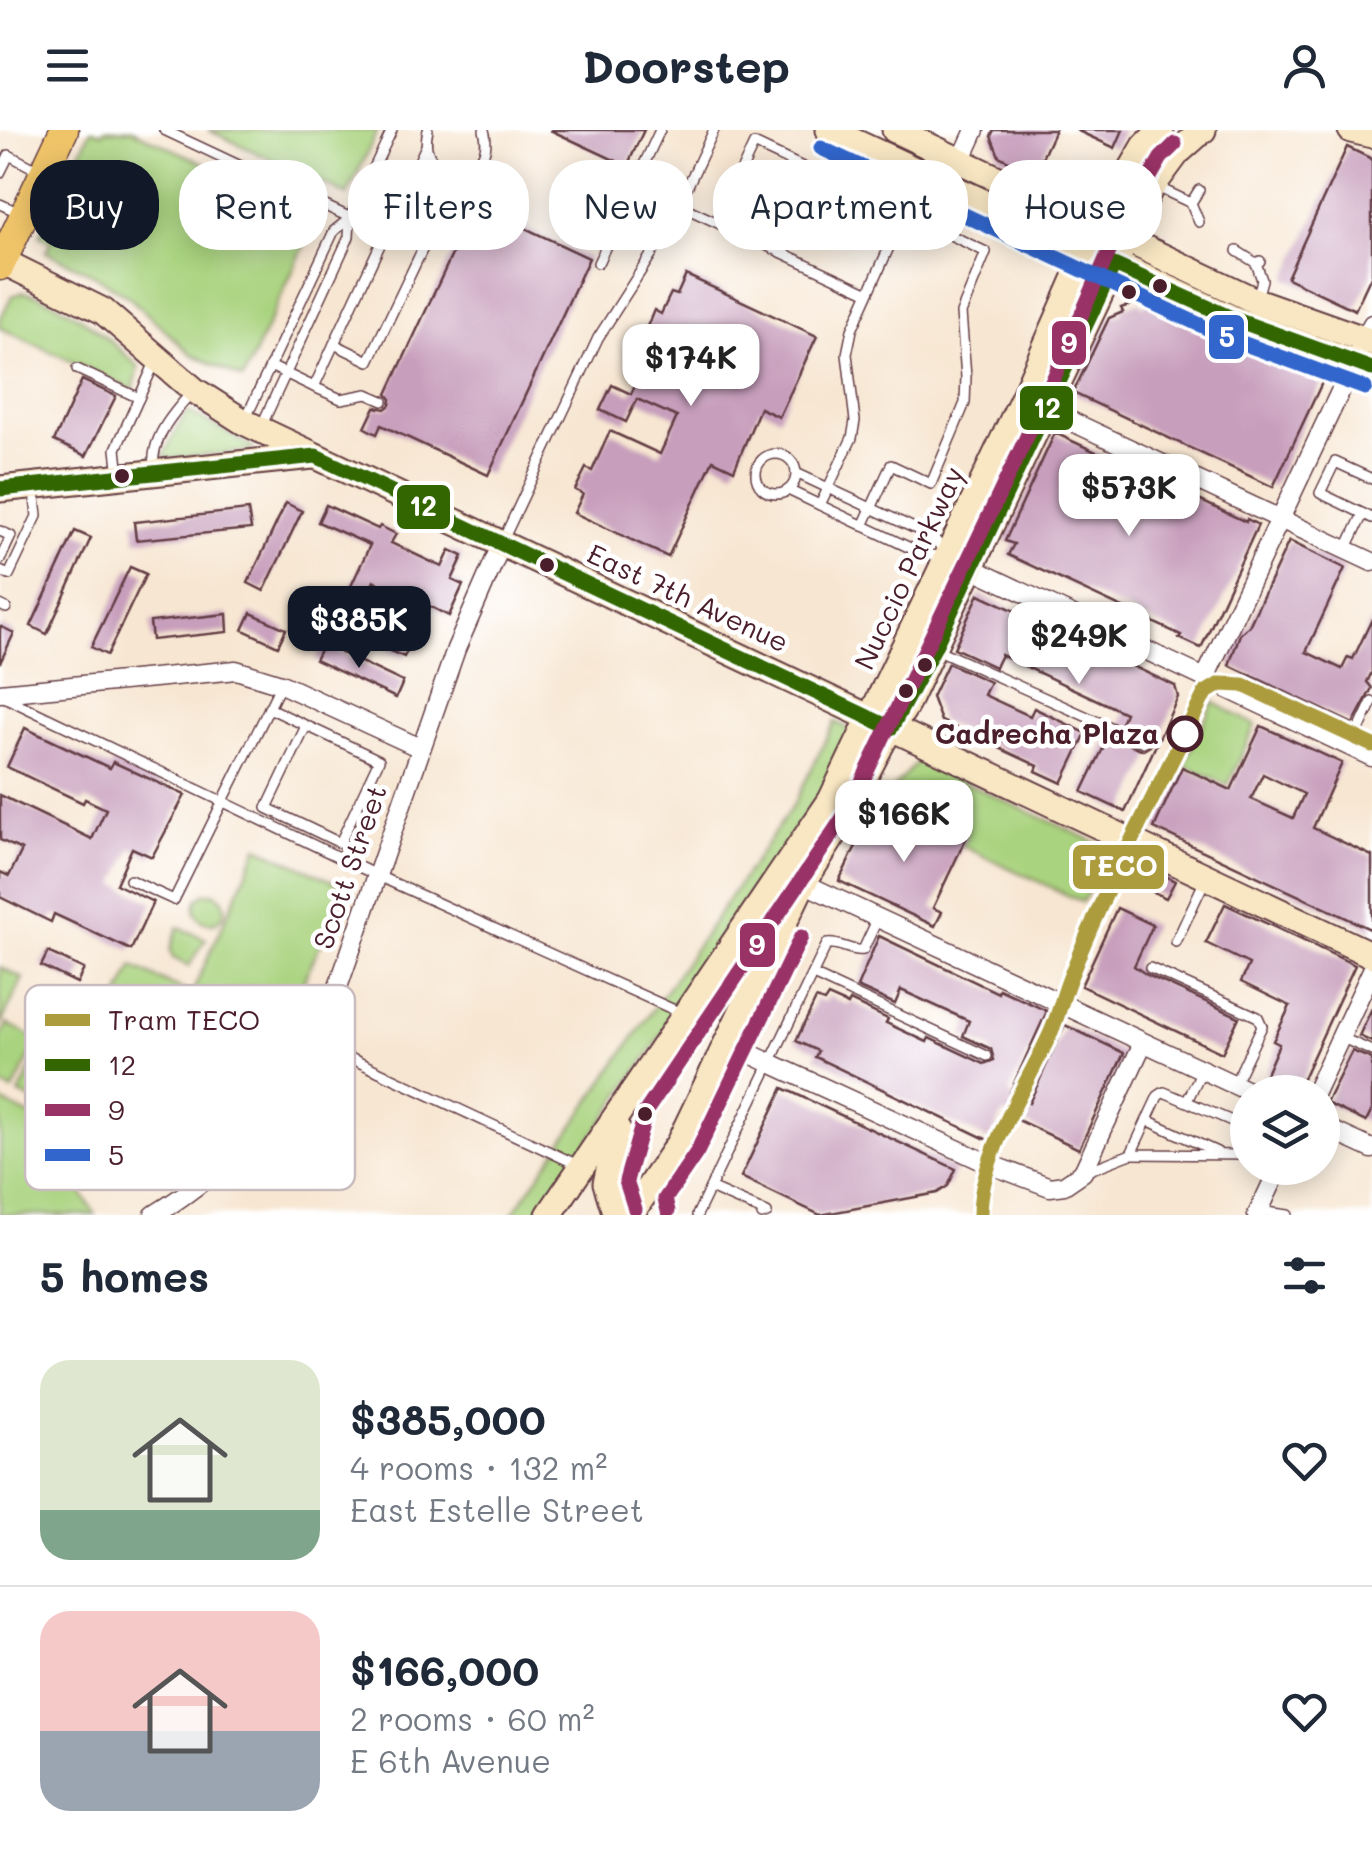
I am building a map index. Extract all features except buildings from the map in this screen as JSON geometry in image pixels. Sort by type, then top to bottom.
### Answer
[{"type":"main road","points":[[50,160],[64,130]]},
{"type":"main road","points":[[1,262],[12,209],[30,189]]},
{"type":"street","points":[[829,130],[892,160]]},
{"type":"street","points":[[894,130],[959,160]]},
{"type":"street","points":[[961,160],[976,130]]},
{"type":"street","name":"Nuccio Parkway","points":[[1136,160],[1161,130]]},
{"type":"street","name":"Nuccio Parkway","points":[[1162,173],[1203,130]]},
{"type":"street","points":[[1351,130],[1372,135]]},
{"type":"street","points":[[968,196],[1253,327],[1367,347]]},
{"type":"street","name":"Nuccio Parkway","points":[[630,1215],[679,1143],[804,883],[838,828],[948,556],[1088,250]]},
{"type":"street","name":"Nuccio Parkway","points":[[550,1215],[882,723],[905,707],[1120,250]]},
{"type":"street","points":[[1148,250],[1367,347]]},
{"type":"street","name":"East 7th Avenue","points":[[1,262],[103,311],[194,390],[252,426],[1372,955]]},
{"type":"street","points":[[1205,678],[1367,347]]},
{"type":"street","points":[[1046,409],[1372,562]]},
{"type":"street","points":[[0,488],[316,456]]},
{"type":"street","name":"Scott Street","points":[[336,985],[456,649],[502,542]]},
{"type":"street","points":[[948,556],[1372,757]]},
{"type":"street","points":[[0,694],[236,670],[281,684],[420,748]]},
{"type":"street","points":[[804,883],[1230,1083]]},
{"type":"street","points":[[1323,1075],[1372,970]]},
{"type":"street","points":[[729,1044],[988,1164],[1050,1187],[1064,1186],[1084,1172],[1144,1043]]},
{"type":"street","points":[[616,1215],[606,1183],[609,1160],[628,1102]]},
{"type":"street","points":[[1340,1135],[1372,1150]]},
{"type":"street","points":[[1258,1213],[1271,1185]]},
{"type":"street","name":"Scott Street","points":[[154,1215],[192,1190]]},
{"type":"lane","points":[[164,130],[348,217]]},
{"type":"lane","points":[[378,160],[392,130]]},
{"type":"lane","points":[[419,160],[428,130]]},
{"type":"lane","points":[[426,146],[442,169],[461,172],[484,155],[484,130]]},
{"type":"lane","points":[[598,263],[660,130]]},
{"type":"lane","points":[[693,174],[714,130]]},
{"type":"lane","points":[[754,144],[868,198],[850,238],[736,184],[754,144]]},
{"type":"lane","points":[[0,173],[9,155],[30,166]]},
{"type":"lane","points":[[1162,189],[1192,203],[1199,222]]},
{"type":"lane","points":[[1192,203],[1199,190]]},
{"type":"lane","points":[[252,426],[270,366],[334,230],[348,220]]},
{"type":"lane","points":[[252,426],[286,374],[348,239]]},
{"type":"lane","points":[[863,526],[891,465],[931,484],[959,424],[966,377],[961,313],[986,252],[968,244]]},
{"type":"lane","points":[[314,387],[378,250]]},
{"type":"lane","points":[[334,344],[369,361],[422,250]]},
{"type":"lane","points":[[502,542],[598,338],[655,250]]},
{"type":"lane","points":[[777,250],[867,292]]},
{"type":"lane","points":[[820,505],[852,438],[855,421],[847,354],[852,330],[887,250]]},
{"type":"lane","points":[[1236,251],[1258,262],[1262,280],[1256,301]]},
{"type":"lane","points":[[119,478],[116,449],[157,358]]},
{"type":"lane","points":[[270,366],[341,399],[368,394],[383,401]]},
{"type":"lane","points":[[77,369],[139,398]]},
{"type":"lane","points":[[155,474],[152,455],[170,416],[194,390]]},
{"type":"lane","points":[[777,454],[789,459],[796,473],[794,484],[778,494],[766,492],[757,482],[757,468],[764,458],[777,454]]},
{"type":"lane","points":[[1346,550],[1368,516],[1320,493],[1335,462],[1372,479]]},
{"type":"lane","points":[[796,473],[933,538],[948,556]]},
{"type":"lane","points":[[0,571],[9,576],[36,516],[33,486]]},
{"type":"lane","points":[[788,490],[925,555],[948,556]]},
{"type":"lane","points":[[908,547],[916,529]]},
{"type":"lane","points":[[0,531],[11,536],[0,560]]},
{"type":"lane","points":[[934,648],[1143,742]]},
{"type":"lane","points":[[1130,841],[1194,716],[1205,678]]},
{"type":"lane","points":[[130,880],[174,900],[281,684]]},
{"type":"lane","points":[[0,694],[376,875],[686,1016]]},
{"type":"lane","points":[[1351,747],[1372,702]]},
{"type":"lane","points":[[269,708],[379,760],[340,843],[267,808],[306,726]]},
{"type":"lane","points":[[1176,942],[1206,877]]},
{"type":"lane","points":[[697,1215],[827,944],[863,950],[878,918]]},
{"type":"lane","points":[[1150,968],[1258,1017],[1262,1026],[1246,1075]]},
{"type":"lane","points":[[813,976],[986,1056]]},
{"type":"lane","points":[[1340,1038],[1372,1051]]},
{"type":"lane","points":[[355,1060],[584,1168]]},
{"type":"lane","points":[[1187,1100],[1202,1070]]},
{"type":"lane","points":[[1131,1154],[1158,1096],[1164,1092],[1230,1120]]},
{"type":"lane","points":[[1147,1120],[1224,1155]]},
{"type":"lane","points":[[1084,1172],[1131,1154],[1230,1155]]},
{"type":"lane","points":[[710,1188],[767,1213],[762,1215]]},
{"type":"lane","points":[[1258,1213],[1288,1215]]},
{"type":"green space","points":[[91,130],[132,130],[197,160],[179,160],[179,250],[302,250],[243,379],[191,354],[130,298],[93,274],[46,252],[159,250],[159,160],[77,160]]},
{"type":"green space","points":[[208,130],[378,130],[364,160],[348,160],[347,195],[328,186],[328,160],[272,160]]},
{"type":"green space","points":[[24,292],[71,312],[126,355],[139,367],[133,390],[0,328],[0,319],[12,296]]},
{"type":"green space","points":[[187,411],[253,447],[250,451],[165,459]]},
{"type":"green space","points":[[1213,702],[1255,725],[1228,785],[1184,765]]},
{"type":"green space","points":[[835,722],[854,731],[827,792],[539,1215],[512,1215],[794,804]]},
{"type":"green space","points":[[918,761],[1115,851],[1082,902],[877,806]]},
{"type":"green space","points":[[258,847],[346,887],[302,985],[196,985]]},
{"type":"green space","points":[[210,893],[220,898],[225,908],[220,918],[210,923],[200,918],[195,908],[200,898]]},
{"type":"green space","points":[[178,927],[206,939],[189,966],[173,958],[170,951]]},
{"type":"green space","points":[[0,967],[23,978],[0,1026]]},
{"type":"green space","points":[[133,967],[172,985],[125,985]]},
{"type":"green space","points":[[7,1024],[25,1033],[25,1067],[13,1091],[0,1084],[0,1039]]},
{"type":"green space","points":[[0,1101],[25,1114],[25,1190],[79,1190],[96,1215],[0,1215]]},
{"type":"tram line","name":"TECO","points":[[980,1215],[982,1192],[996,1145],[1051,1032],[1102,903],[1205,693],[1220,684],[1243,685],[1372,745]]},
{"type":"transit line","name":"9","points":[[635,1209],[626,1181],[646,1111],[849,809],[1041,407],[1116,236],[1161,158],[1175,144]]},
{"type":"transit line","name":"5","points":[[821,148],[1226,337],[1365,388]]},
{"type":"transit line","name":"12","points":[[0,489],[316,456],[891,728],[934,648],[1114,265],[1234,319],[1372,369]]},
{"type":"transit line","name":"9","points":[[668,1211],[665,1199],[697,1152],[801,937]]},
{"type":"place","name":"Cadrecha Plaza","points":[[1185,734]]}]
